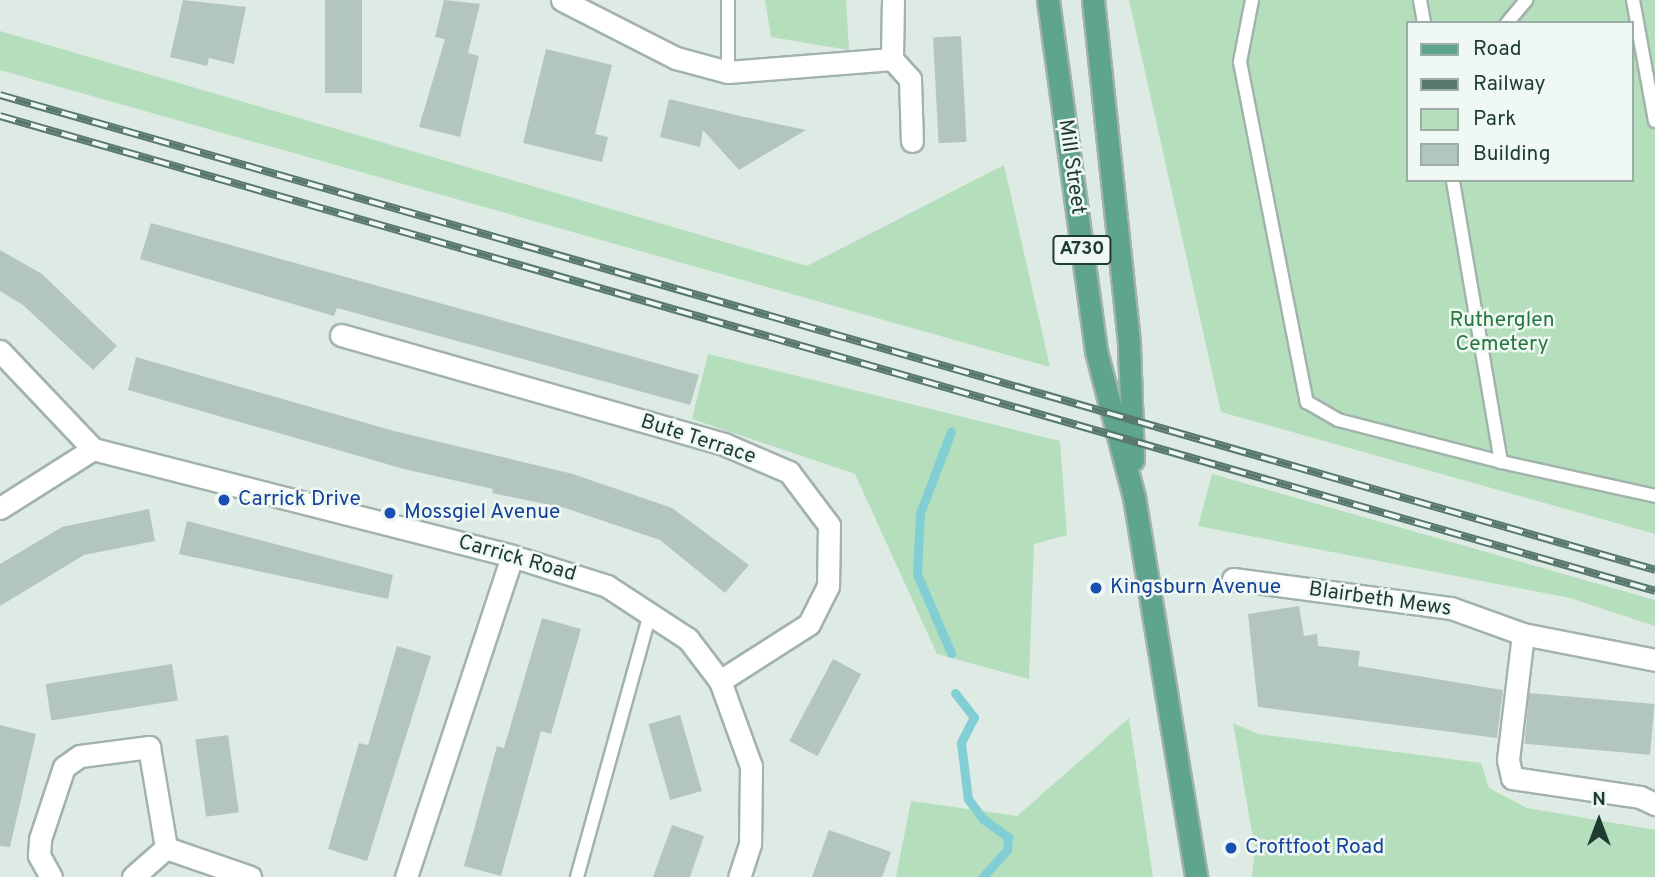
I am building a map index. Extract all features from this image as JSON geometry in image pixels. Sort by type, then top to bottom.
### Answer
[{"type":"main road","name":"Mill Street","points":[[1048,0],[1096,351],[1135,497],[1195,877]]},
{"type":"main road","name":"Mill Street","points":[[1093,0],[1129,345],[1135,497]]},
{"type":"street","points":[[562,0],[676,58],[728,72],[892,60]]},
{"type":"street","points":[[894,0],[892,60],[910,79],[912,141]]},
{"type":"street","name":"Bute Terrace","points":[[341,335],[726,445],[789,472],[829,525],[828,586],[809,624],[720,681]]},
{"type":"street","points":[[0,351],[93,449],[0,508]]},
{"type":"street","name":"Carrick Road","points":[[93,449],[512,556],[607,586],[688,639],[720,681],[751,766],[750,844],[739,877]]},
{"type":"street","points":[[406,877],[512,556]]},
{"type":"street","name":"Blairbeth Mews","points":[[1233,579],[1451,608],[1523,634],[1655,660]]},
{"type":"street","points":[[1523,634],[1508,760],[1513,778],[1640,797],[1655,804]]},
{"type":"street","points":[[51,877],[39,855],[40,839],[64,767],[80,756],[149,747],[166,848]]},
{"type":"street","points":[[133,877],[166,848]]},
{"type":"street","points":[[166,848],[250,877]]},
{"type":"lane","points":[[728,0],[728,72]]},
{"type":"lane","points":[[1252,0],[1240,62],[1307,402],[1338,420],[1502,462],[1655,496]]},
{"type":"lane","points":[[1420,0],[1424,21]]},
{"type":"lane","points":[[1509,21],[1526,0]]},
{"type":"lane","points":[[1633,0],[1655,121]]},
{"type":"lane","points":[[1453,182],[1502,462]]},
{"type":"lane","points":[[578,877],[650,614]]},
{"type":"green space","points":[[765,0],[846,0],[849,50],[771,37]]},
{"type":"green space","name":"Rutherglen Cemetery","points":[[1129,0],[1655,0],[1655,534],[1221,412]]},
{"type":"green space","points":[[0,31],[807,266],[1004,165],[1050,367],[0,70]]},
{"type":"green space","points":[[708,354],[1060,441],[1067,535],[1034,544],[1029,679],[937,654],[855,474],[692,419]]},
{"type":"green space","points":[[1212,474],[1655,600],[1655,626],[1570,598],[1198,526]]},
{"type":"green space","points":[[1129,718],[1153,877],[896,877],[911,801],[1017,816]]},
{"type":"green space","points":[[1233,723],[1258,734],[1481,763],[1489,788],[1527,808],[1655,830],[1655,877],[1252,877],[1255,850]]},
{"type":"building","points":[[183,0],[246,7],[234,64],[209,58],[207,66],[170,57]]},
{"type":"building","points":[[325,0],[362,0],[362,93],[325,93]]},
{"type":"building","points":[[444,0],[480,4],[468,53],[479,56],[460,137],[419,127],[445,39],[435,37]]},
{"type":"building","points":[[961,36],[967,142],[939,143],[933,37]]},
{"type":"building","points":[[546,49],[612,65],[595,134],[608,137],[602,162],[523,143]]},
{"type":"building","points":[[669,99],[806,130],[739,170],[703,130],[700,147],[660,137]]},
{"type":"building","points":[[151,223],[699,375],[690,405],[337,308],[334,316],[140,259]]},
{"type":"building","points":[[0,250],[42,274],[117,346],[93,370],[23,305],[0,291]]},
{"type":"building","points":[[136,357],[394,431],[573,474],[672,508],[749,565],[725,593],[660,540],[565,508],[492,493],[493,489],[404,469],[128,390]]},
{"type":"building","points":[[149,509],[155,541],[84,555],[0,606],[0,564],[62,527]]},
{"type":"building","points":[[187,521],[393,575],[388,599],[179,554]]},
{"type":"building","points":[[1299,606],[1304,636],[1317,634],[1318,646],[1360,651],[1358,666],[1503,690],[1497,738],[1258,707],[1248,614]]},
{"type":"building","points":[[542,618],[581,629],[551,734],[541,731],[501,876],[464,866],[497,746],[504,748]]},
{"type":"building","points":[[397,646],[431,656],[367,861],[328,849],[359,743],[368,745]]},
{"type":"building","points":[[833,659],[861,674],[818,756],[789,741]]},
{"type":"building","points":[[172,664],[178,701],[51,721],[46,684]]},
{"type":"building","points":[[1529,693],[1655,704],[1650,755],[1525,744]]},
{"type":"building","points":[[680,715],[702,791],[670,800],[648,724]]},
{"type":"building","points":[[0,725],[36,734],[10,847],[0,846]]},
{"type":"building","points":[[228,735],[239,812],[206,817],[195,740]]},
{"type":"building","points":[[672,825],[704,836],[690,877],[653,877]]},
{"type":"building","points":[[829,830],[891,852],[882,877],[812,877]]},
{"type":"waterway","points":[[951,432],[920,513],[917,574],[951,653]]},
{"type":"waterway","points":[[955,693],[974,717],[961,743],[968,799],[983,819],[1008,837],[1007,850],[983,877]]},
{"type":"railway","points":[[0,95],[1655,570]]},
{"type":"railway","points":[[0,116],[1655,591]]},
{"type":"place","name":"Carrick Drive","points":[[224,500]]},
{"type":"place","name":"Mossgiel Avenue","points":[[390,513]]},
{"type":"place","name":"Kingsburn Avenue","points":[[1096,588]]},
{"type":"place","name":"Croftfoot Road","points":[[1231,848]]}]
